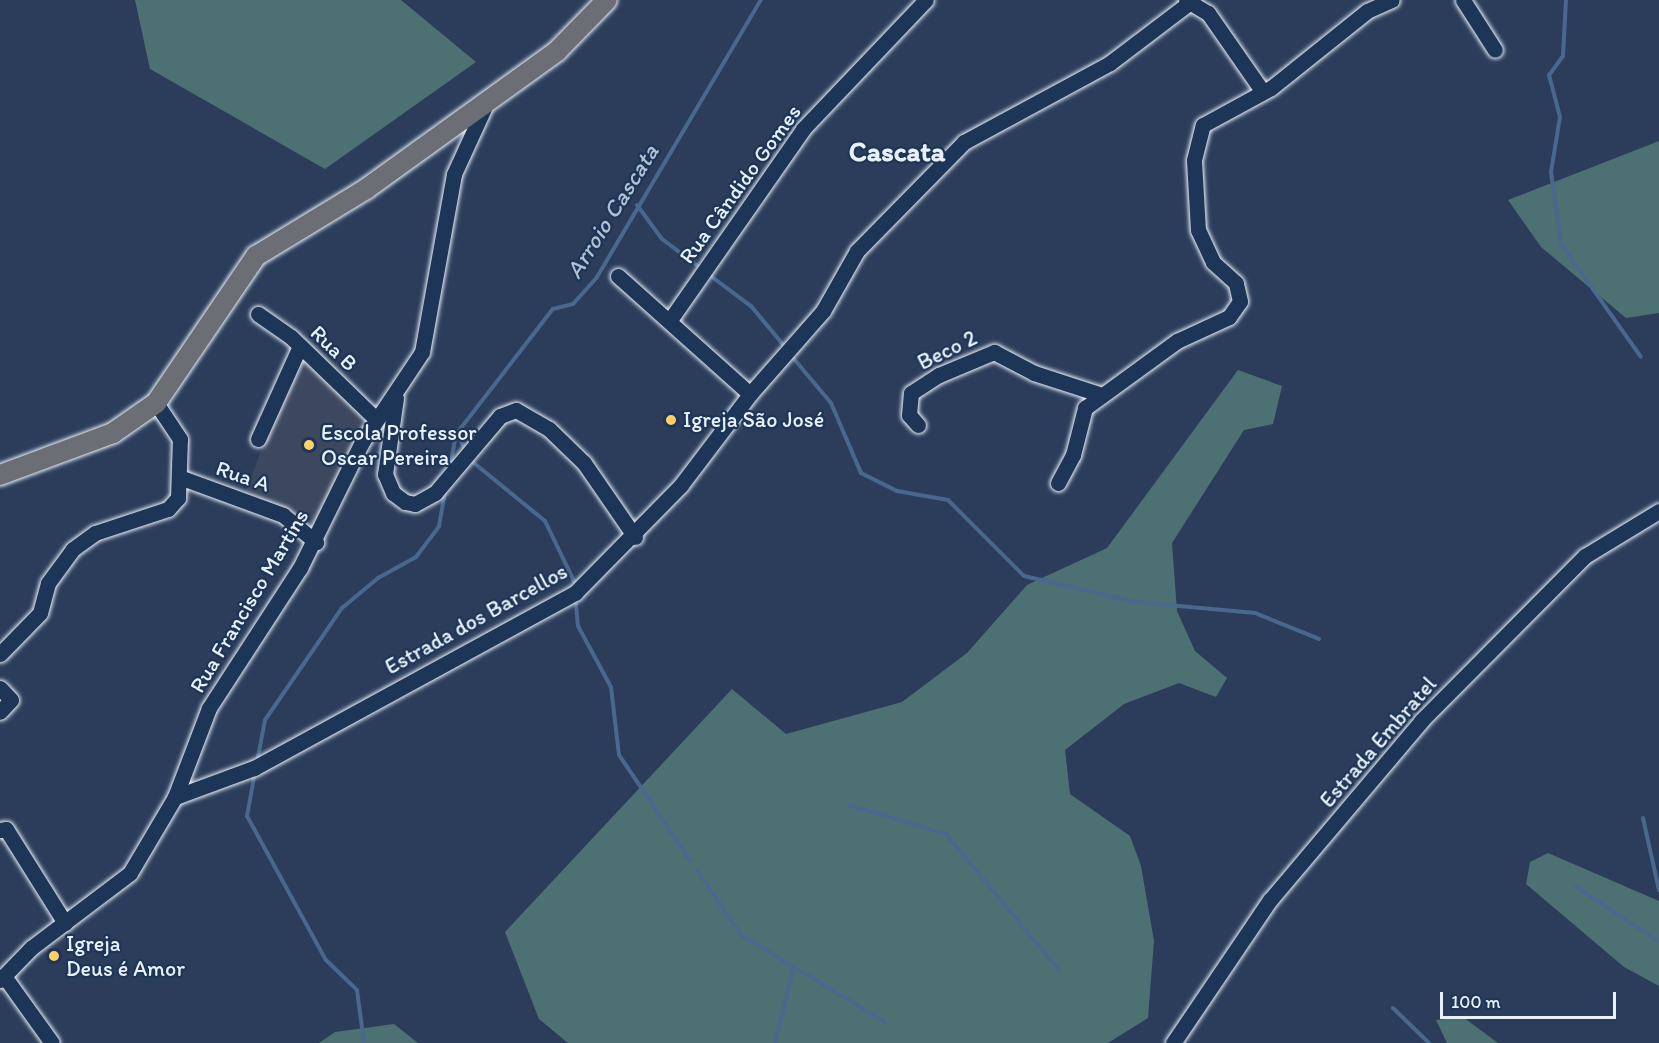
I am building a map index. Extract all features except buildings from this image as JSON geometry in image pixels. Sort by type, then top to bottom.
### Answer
[{"type":"main road","points":[[0,475],[113,433],[156,403],[256,256],[366,189],[557,51],[608,0]]},
{"type":"street","name":"Rua Cândido Gomes","points":[[670,320],[803,129],[926,0]]},
{"type":"street","points":[[1058,483],[1073,455],[1085,408],[1177,341],[1229,317],[1240,301],[1236,283],[1213,262],[1200,238],[1194,160],[1203,125],[1263,92],[1367,11],[1392,0]]},
{"type":"street","points":[[1463,0],[1495,50]]},
{"type":"street","points":[[1190,1],[1208,13],[1263,92]]},
{"type":"street","name":"Estrada dos Barcellos","points":[[175,797],[254,768],[575,593],[635,537],[750,394],[823,311],[857,251],[964,142],[1110,63],[1190,1]]},
{"type":"street","name":"Rua Francisco Martins","points":[[175,797],[209,708],[316,542],[375,418],[396,398],[422,352],[454,174],[489,98]]},
{"type":"street","points":[[618,276],[670,320],[750,394]]},
{"type":"street","name":"Rua B","points":[[258,314],[300,346],[375,418]]},
{"type":"street","points":[[258,439],[300,346]]},
{"type":"street","name":"Beco 2","points":[[918,425],[909,415],[911,393],[939,375],[994,352],[1034,373],[1102,394]]},
{"type":"street","points":[[396,398],[386,474],[393,493],[405,502],[415,504],[435,493],[500,416],[516,410],[549,429],[584,462],[635,537]]},
{"type":"street","points":[[0,654],[40,613],[48,583],[73,549],[95,533],[168,509],[178,498],[182,478],[180,439],[156,403]]},
{"type":"street","name":"Rua A","points":[[182,478],[283,515],[316,542]]},
{"type":"street","name":"Estrada Embratel","points":[[1173,1043],[1270,900],[1422,721],[1585,556],[1659,512]]},
{"type":"street","points":[[0,688],[11,700],[0,712]]},
{"type":"street","points":[[52,1043],[2,978],[65,923],[130,873],[175,797]]},
{"type":"street","points":[[0,830],[6,829],[65,923]]},
{"type":"shaded area","name":"Escola Professor Oscar Pereira","points":[[296,356],[325,372],[371,419],[319,526],[246,491]]},
{"type":"green space","points":[[135,0],[401,0],[476,62],[325,169],[150,69]]},
{"type":"green space","points":[[1659,141],[1659,313],[1626,318],[1541,247],[1508,200]]},
{"type":"green space","points":[[1238,370],[1282,386],[1273,424],[1244,430],[1172,543],[1177,611],[1195,651],[1227,678],[1216,697],[1179,683],[1124,704],[1065,750],[1070,794],[1130,836],[1141,866],[1154,941],[1148,1018],[1108,1043],[568,1043],[539,1019],[505,932],[732,689],[786,734],[902,702],[967,653],[1027,585],[1107,548]]},
{"type":"green space","points":[[1548,853],[1659,901],[1659,986],[1624,967],[1526,884],[1530,862]]},
{"type":"green space","points":[[1463,1017],[1498,1043],[1447,1043],[1436,1020]]},
{"type":"green space","points":[[394,1024],[418,1043],[319,1043],[335,1032]]},
{"type":"waterway","name":"Arroio Cascata","points":[[465,450],[457,433],[553,309],[573,304],[597,277],[761,0]]},
{"type":"waterway","points":[[1566,0],[1563,56],[1549,75],[1560,117],[1551,172],[1561,244],[1641,357]]},
{"type":"waterway","points":[[637,205],[662,239],[702,269]]},
{"type":"waterway","points":[[708,274],[751,306],[785,347]]},
{"type":"waterway","points":[[789,353],[831,403],[861,473],[897,491],[948,500],[1024,576],[1135,602],[1255,613],[1319,639]]},
{"type":"waterway","points":[[450,466],[456,435]]},
{"type":"waterway","name":"Arroio Cascata","points":[[469,459],[545,521],[574,581]]},
{"type":"waterway","points":[[257,762],[265,720],[342,608],[378,578],[416,557],[439,526],[446,488]]},
{"type":"waterway","name":"Arroio Cascata","points":[[576,604],[578,626],[611,687],[619,755],[690,860]]},
{"type":"waterway","points":[[255,772],[247,816],[326,960],[357,990],[364,1043]]},
{"type":"waterway","points":[[849,805],[946,834],[1059,970]]},
{"type":"waterway","points":[[1643,818],[1659,890]]},
{"type":"waterway","name":"Arroio Cascata","points":[[697,870],[741,935],[885,1022]]},
{"type":"waterway","points":[[1576,887],[1659,941]]},
{"type":"waterway","points":[[775,1043],[794,967]]},
{"type":"waterway","points":[[1393,1008],[1429,1043]]},
{"type":"place","name":"Igreja São José","points":[[671,420]]},
{"type":"place","name":"Escola Professor Oscar Pereira","points":[[309,445]]},
{"type":"place","name":"Igreja Deus é Amor","points":[[54,956]]},
{"type":"district","name":"Cascata","points":[[897,151]]}]
